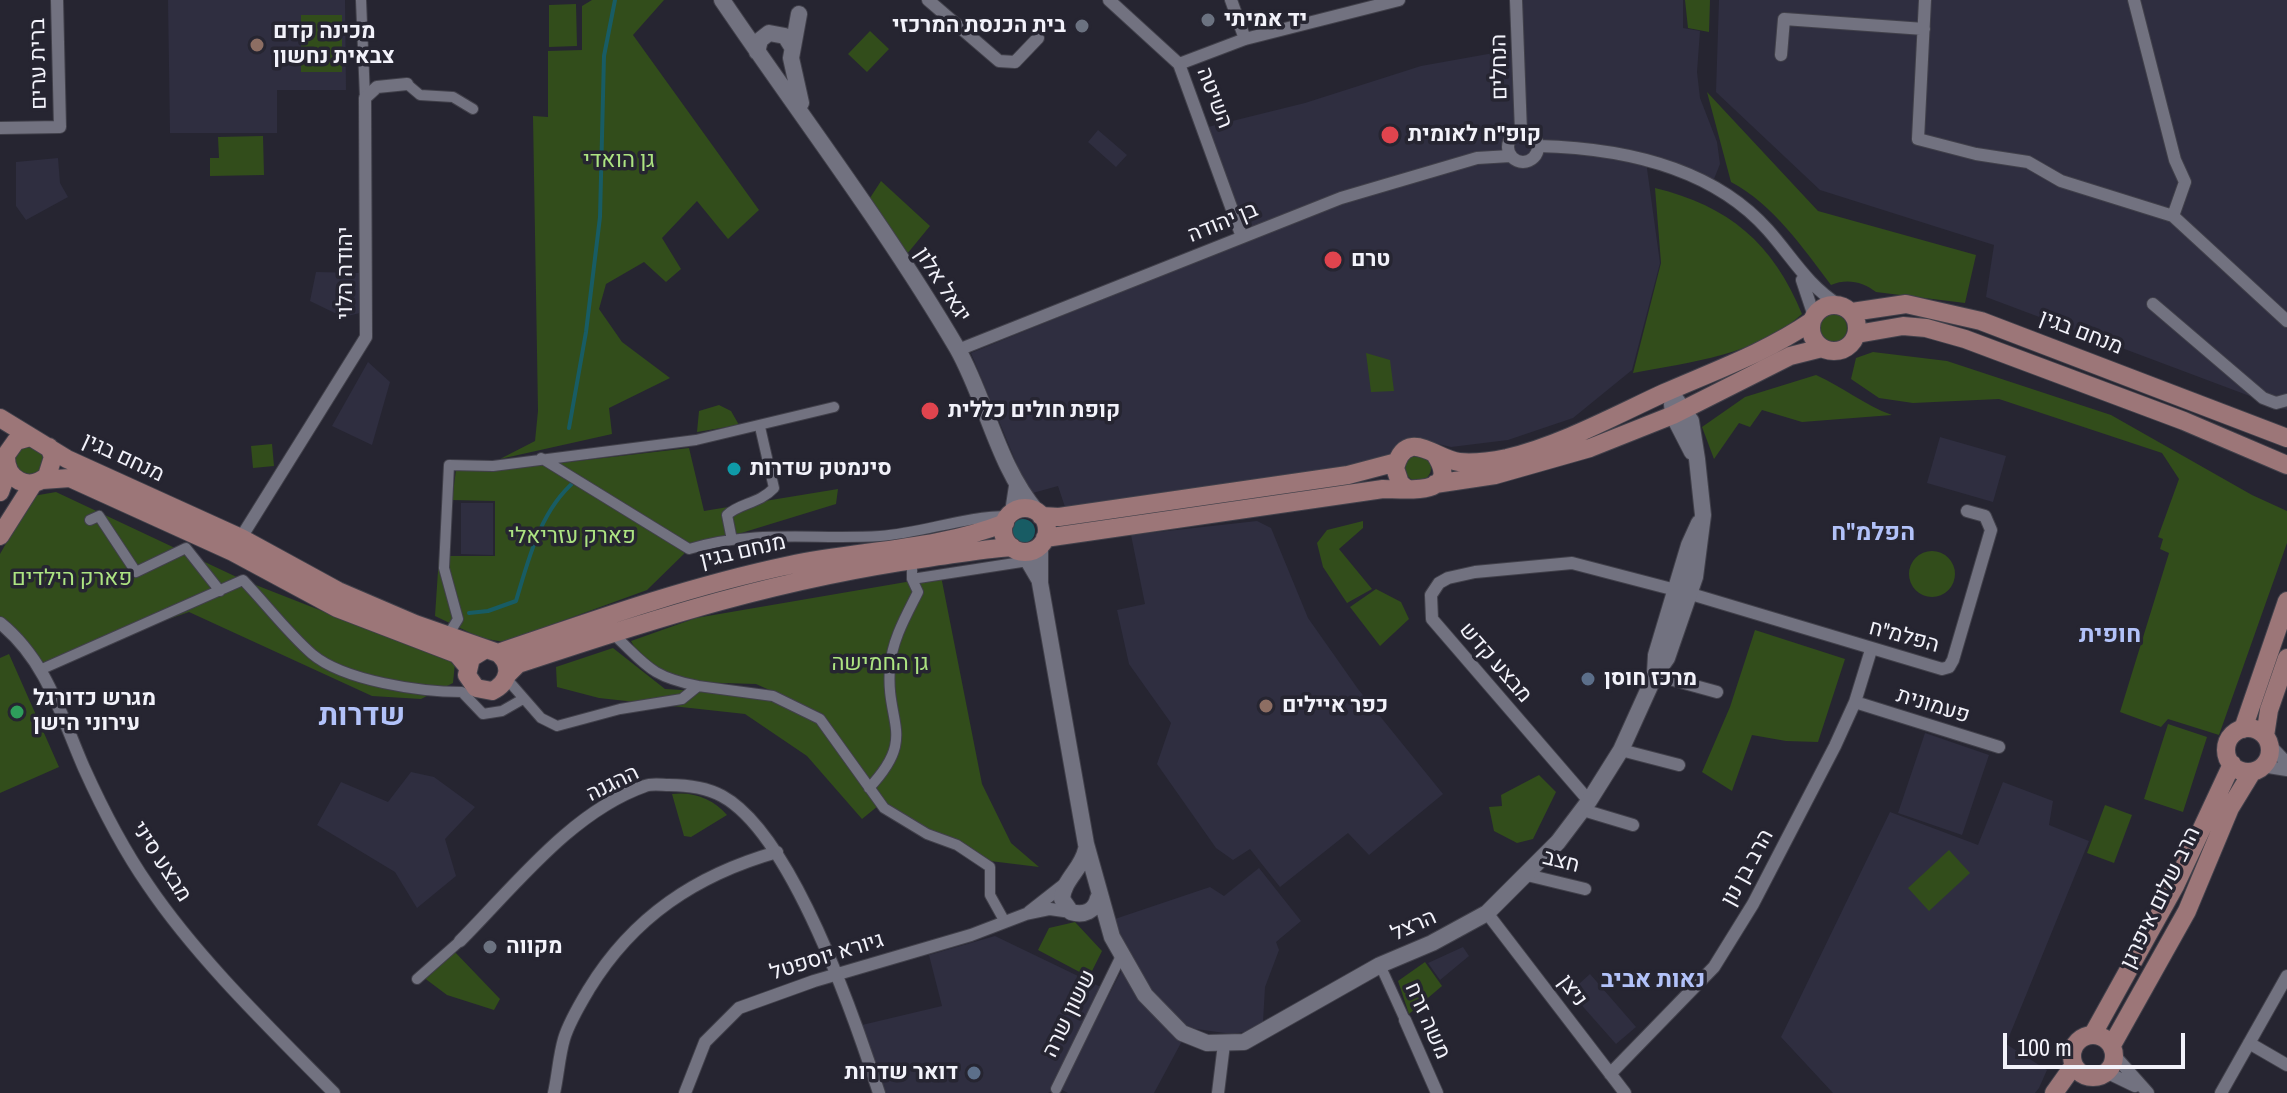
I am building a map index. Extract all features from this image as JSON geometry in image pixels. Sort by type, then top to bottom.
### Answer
[{"type":"main road","name":"מנחם בגין","points":[[1845,308],[1906,304],[1981,321],[2287,438]]},
{"type":"main road","points":[[1826,306],[1845,308],[1857,323],[1857,334],[1852,343],[1842,350],[1822,348],[1790,356],[1679,412],[1541,464],[1435,484],[1423,492],[1407,489],[1397,477],[1397,462],[1404,452],[1413,447],[1425,448],[1461,463],[1510,457],[1670,391],[1795,332],[1826,306]]},
{"type":"main road","points":[[1813,318],[1813,336],[1822,348]]},
{"type":"main road","name":"מנחם בגין","points":[[1857,334],[1903,326],[1926,328],[1965,339],[2184,421],[2287,465]]},
{"type":"main road","points":[[0,418],[49,447],[53,464],[0,536]]},
{"type":"main road","points":[[0,492],[5,457],[16,441],[30,437]]},
{"type":"main road","name":"מנחם בגין","points":[[49,447],[237,545],[447,637],[491,651],[696,587],[791,565],[964,536],[1009,517]]},
{"type":"main road","points":[[1435,454],[1441,467],[1435,484]]},
{"type":"main road","points":[[5,457],[19,481],[38,482]]},
{"type":"main road","points":[[1039,514],[1046,525],[1030,549],[1004,537],[1009,517],[1026,508],[1059,517],[1348,475],[1397,462]]},
{"type":"main road","name":"מנחם בגין","points":[[38,482],[70,478],[237,545],[337,608],[457,654],[467,666]]},
{"type":"main road","name":"מנחם בגין","points":[[507,676],[518,664],[610,631],[738,594],[912,570],[1383,489],[1407,489]]},
{"type":"main road","points":[[2243,729],[2287,601]]},
{"type":"main road","points":[[491,651],[506,663],[507,676],[495,690],[482,690],[469,680],[467,666],[473,656],[491,651]]},
{"type":"main road","points":[[2267,740],[2255,729],[2243,729],[2234,734],[2227,744],[2232,764],[2257,769],[2269,758],[2269,710],[2287,658]]},
{"type":"main road","name":"הרב שלום איפרגן","points":[[2074,1065],[2075,1046],[2093,1034],[2175,886],[2232,764]]},
{"type":"main road","name":"הרב שלום איפרגן","points":[[2100,1069],[2187,911],[2230,808],[2257,769]]},
{"type":"main road","points":[[2054,1093],[2074,1065],[2100,1069],[2103,1037],[2093,1034]]},
{"type":"street","name":"ברית ערים","points":[[0,128],[60,127],[57,0]]},
{"type":"street","points":[[361,0],[365,98]]},
{"type":"street","points":[[757,52],[760,40],[799,14],[809,0]]},
{"type":"street","points":[[928,0],[999,61],[1015,62],[1038,38]]},
{"type":"street","name":"השיטה","points":[[1109,0],[1179,64],[1242,237]]},
{"type":"street","points":[[1231,0],[1245,39]]},
{"type":"street","points":[[1179,64],[1245,39],[1399,0]]},
{"type":"street","name":"הנחלים","points":[[1516,0],[1521,132]]},
{"type":"street","points":[[1925,0],[1918,139],[1976,154],[2028,162],[2061,181],[2173,216],[2287,321]]},
{"type":"street","points":[[2134,0],[2175,160],[2185,182],[2173,216]]},
{"type":"street","points":[[725,4],[768,66],[779,67],[791,52],[799,14]]},
{"type":"street","points":[[725,4],[772,33],[785,36],[791,52]]},
{"type":"street","points":[[1781,55],[1784,19],[1924,29]]},
{"type":"street","name":"יגאל אלון","points":[[791,52],[797,93],[808,120]]},
{"type":"street","name":"יגאל אלון","points":[[768,66],[808,120],[958,350],[1017,486],[1039,514]]},
{"type":"street","points":[[365,98],[377,87],[407,84],[420,95],[453,97],[473,109]]},
{"type":"street","name":"יהודה הלוי","points":[[237,545],[366,337],[365,98]]},
{"type":"street","points":[[1521,132],[1534,138],[1538,146],[1535,156],[1528,162],[1518,162],[1510,156],[1509,141],[1521,132]]},
{"type":"street","points":[[1538,146],[1646,159],[1704,183],[1735,201],[1767,228],[1817,290],[1845,308]]},
{"type":"street","name":"בן יהודה","points":[[958,350],[1341,198],[1477,158],[1510,156]]},
{"type":"street","points":[[1798,270],[1811,300],[1813,318]]},
{"type":"street","points":[[2153,304],[2263,398],[2276,403],[2287,400]]},
{"type":"street","name":"הרצל","points":[[1074,913],[1099,931],[1121,956],[1145,995],[1175,1028],[1195,1040],[1224,1044],[1244,1042],[1265,1033],[1380,965],[1487,913],[1527,875],[1586,806],[1621,750],[1655,675],[1667,658],[1684,592],[1701,544],[1703,515],[1697,459],[1670,391]]},
{"type":"street","points":[[447,637],[458,619],[444,568],[449,465],[493,466],[696,440],[834,407]]},
{"type":"street","points":[[732,540],[727,515],[732,510],[764,499],[774,488],[760,427]]},
{"type":"street","points":[[541,458],[689,549],[732,540],[790,534],[882,536],[975,516],[1009,517],[1017,486]]},
{"type":"street","name":"הפלמ\"ח","points":[[1684,592],[1871,650],[1942,669],[1949,667],[1991,530],[1985,516],[1967,511]]},
{"type":"street","points":[[90,520],[99,516],[136,572],[186,548],[220,591]]},
{"type":"street","name":"הרצל","points":[[1030,549],[1040,583],[1086,844],[1098,893],[1121,956]]},
{"type":"street","name":"מבצע קדש","points":[[1586,806],[1437,627],[1432,619],[1431,595],[1448,578],[1475,572],[1572,563],[1684,592]]},
{"type":"street","points":[[869,788],[890,766],[897,743],[890,671],[892,649],[918,592],[912,570]]},
{"type":"street","points":[[42,669],[243,580],[314,656],[357,676],[429,692],[462,692],[483,714],[502,711],[523,699]]},
{"type":"street","name":"מבצע סיני","points":[[0,623],[21,640],[42,669],[84,767],[148,885],[190,938],[334,1093]]},
{"type":"street","points":[[610,631],[641,663],[664,679],[773,696],[820,719],[869,788],[893,815],[957,845],[990,867],[990,895],[1005,922]]},
{"type":"street","name":"הרב בן נון","points":[[1610,1074],[1714,967],[1785,844],[1855,702],[1871,650]]},
{"type":"street","points":[[1655,675],[1717,692]]},
{"type":"street","points":[[507,676],[523,699],[548,723],[567,725],[620,709],[682,699],[698,686]]},
{"type":"street","name":"פעמונית","points":[[1855,702],[1999,747]]},
{"type":"street","points":[[2267,740],[2287,763]]},
{"type":"street","points":[[1621,750],[1679,765]]},
{"type":"street","points":[[2257,769],[2287,770]]},
{"type":"street","name":"ההגנה","points":[[417,979],[594,813],[648,785],[685,785],[723,797],[751,821],[777,852],[855,1014],[879,1093]]},
{"type":"street","points":[[1586,806],[1633,825]]},
{"type":"street","points":[[1068,882],[1082,877],[1098,893],[1088,912],[1074,913],[1062,899],[1068,882],[1080,869],[1086,844]]},
{"type":"street","points":[[554,1093],[564,1037],[602,967],[630,932],[697,881],[741,862],[777,852]]},
{"type":"street","name":"חצב","points":[[1527,875],[1585,889]]},
{"type":"street","name":"גיורא יוספטל","points":[[1026,914],[1068,882]]},
{"type":"street","name":"גיורא יוספטל","points":[[685,1093],[705,1042],[739,1008],[1026,914],[1058,908],[1074,913]]},
{"type":"street","name":"ניצן","points":[[1487,913],[1625,1093]]},
{"type":"street","name":"ששון שרה","points":[[1056,1089],[1121,956]]},
{"type":"street","name":"משה זרח","points":[[1380,965],[1437,1093]]},
{"type":"street","points":[[2221,1093],[2287,976]]},
{"type":"street","points":[[2249,1043],[2287,1065]]},
{"type":"street","points":[[1218,1093],[1224,1044]]},
{"type":"street","points":[[2100,1069],[2149,1093]]},
{"type":"shaded area","name":"מכינה קדם צבאית נחשון","points":[[168,0],[345,0],[346,90],[277,90],[277,133],[170,133]]},
{"type":"shaded area","points":[[1516,0],[1683,0],[1683,28],[1700,31],[1697,72],[1700,98],[1717,142],[1720,164],[1714,179],[1645,154],[1660,263],[1632,370],[1573,418],[1508,440],[1451,447],[1417,439],[1376,465],[1066,510],[1058,486],[1029,494],[971,353],[1246,241],[1204,128],[1305,103],[1421,66],[1516,49]]},
{"type":"shaded area","points":[[1719,0],[2287,0],[2287,410],[1986,297],[1994,245],[1820,190],[1716,92]]},
{"type":"shaded area","points":[[1098,130],[1127,155],[1116,167],[1088,142]]},
{"type":"shaded area","points":[[58,158],[60,183],[68,197],[26,220],[16,206],[16,162]]},
{"type":"shaded area","points":[[316,272],[359,273],[360,313],[343,317],[310,301]]},
{"type":"shaded area","points":[[368,362],[390,382],[372,445],[332,426]]},
{"type":"shaded area","points":[[1940,437],[2006,456],[1993,502],[1927,483]]},
{"type":"shaded area","points":[[461,503],[493,503],[493,555],[461,554]]},
{"type":"shaded area","name":"כפר איילים","points":[[1257,521],[1271,528],[1308,618],[1358,689],[1443,794],[1369,855],[1348,833],[1280,887],[1250,849],[1233,860],[1216,848],[1157,764],[1171,723],[1129,664],[1117,610],[1145,604],[1131,535]]},
{"type":"shaded area","points":[[1925,733],[1989,755],[1962,835],[1898,813]]},
{"type":"shaded area","points":[[411,772],[434,777],[475,807],[445,839],[456,876],[417,908],[395,872],[317,825],[341,782],[388,802]]},
{"type":"shaded area","points":[[2003,782],[2053,801],[2049,825],[2089,841],[2006,1044],[2047,1070],[2039,1088],[2035,1093],[1833,1093],[1781,1037],[1890,812],[1978,845]]},
{"type":"shaded area","points":[[1259,868],[1301,921],[1276,942],[1279,950],[1265,987],[1263,1022],[1245,1032],[1232,1034],[1189,1028],[1154,1093],[1068,1093],[1060,1089],[1126,962],[1109,921],[1210,887],[1224,896]]},
{"type":"shaded area","points":[[995,936],[1103,988],[1056,1089],[1048,1093],[886,1093],[862,1025],[942,1006],[929,955]]},
{"type":"shaded area","points":[[1463,947],[1469,956],[1440,980],[1428,963]]},
{"type":"shaded area","points":[[1590,974],[1636,1027],[1616,1044],[1570,992]]},
{"type":"green space","name":"גן הואדי","points":[[592,0],[664,0],[633,35],[759,210],[728,239],[697,201],[662,238],[681,269],[666,282],[644,262],[606,284],[599,309],[622,342],[670,378],[609,408],[612,434],[500,459],[535,441],[538,411],[533,116],[548,117],[548,51],[582,50],[582,6]]},
{"type":"green space","points":[[1685,0],[1710,0],[1709,32],[1688,28]]},
{"type":"green space","points":[[576,4],[577,46],[549,47],[549,5]]},
{"type":"green space","points":[[301,15],[342,15],[342,72],[301,72]]},
{"type":"green space","points":[[870,31],[889,49],[867,72],[848,54]]},
{"type":"green space","points":[[1707,92],[1818,211],[1976,255],[1965,303],[1876,292],[1855,282],[1831,285],[1774,215],[1731,182]]},
{"type":"green space","points":[[263,136],[264,175],[210,176],[210,158],[219,158],[218,137]]},
{"type":"green space","points":[[881,181],[930,226],[907,254],[870,198]]},
{"type":"green space","points":[[1655,188],[1705,205],[1745,231],[1777,267],[1802,314],[1784,328],[1744,348],[1633,373],[1661,263]]},
{"type":"green space","points":[[1832,313],[1843,317],[1847,328],[1843,339],[1832,343],[1821,339],[1817,328],[1821,317]]},
{"type":"green space","points":[[1873,352],[1947,361],[2111,415],[2252,495],[2287,511],[2287,543],[2219,735],[2168,719],[2161,727],[2120,712],[2169,553],[2160,549],[2163,539],[2158,537],[2179,479],[2162,453],[1999,399],[1913,403],[1879,398],[1851,379],[1856,358]]},
{"type":"green space","points":[[1366,353],[1390,360],[1394,391],[1371,392]]},
{"type":"green space","points":[[1816,375],[1892,415],[1802,422],[1762,410],[1750,427],[1739,423],[1714,459],[1702,427],[1745,397]]},
{"type":"green space","points":[[719,405],[731,411],[739,425],[697,432],[699,411]]},
{"type":"green space","points":[[26,443],[43,450],[47,467],[22,480],[11,454]]},
{"type":"green space","points":[[272,444],[274,466],[253,468],[251,446]]},
{"type":"green space","name":"פארק עזריאלי","points":[[689,448],[704,511],[838,489],[836,504],[689,549],[647,590],[504,642],[481,638],[435,616],[439,556],[495,556],[495,501],[452,500],[456,470],[509,469]]},
{"type":"green space","points":[[1418,455],[1427,459],[1431,468],[1427,477],[1418,481],[1409,477],[1405,468],[1409,459]]},
{"type":"green space","name":"פארק הילדים","points":[[56,492],[243,580],[455,663],[453,683],[421,699],[372,696],[189,612],[114,638],[49,671],[26,640],[0,617],[0,554],[33,496]]},
{"type":"green space","points":[[1363,521],[1363,528],[1339,549],[1372,589],[1347,603],[1323,567],[1317,543],[1327,530]]},
{"type":"green space","points":[[1932,551],[1948,558],[1955,574],[1948,590],[1932,597],[1916,590],[1909,574],[1916,558]]},
{"type":"green space","name":"גן החמישה","points":[[941,576],[982,784],[1011,843],[1039,867],[990,861],[961,842],[935,833],[888,807],[823,714],[756,684],[690,682],[667,675],[641,659],[631,641],[696,618]]},
{"type":"green space","points":[[1376,589],[1401,602],[1409,619],[1380,646],[1350,607]]},
{"type":"green space","points":[[1755,630],[1845,659],[1818,742],[1752,735],[1732,791],[1702,772],[1730,707]]},
{"type":"green space","points":[[613,648],[665,689],[747,694],[777,701],[815,721],[878,806],[862,819],[807,756],[745,714],[599,698],[557,687],[556,667]]},
{"type":"green space","name":"מגרש כדורגל עירוני הישן","points":[[9,654],[59,767],[0,793],[0,658]]},
{"type":"green space","points":[[2168,724],[2207,737],[2183,812],[2144,799]]},
{"type":"green space","points":[[1539,775],[1556,792],[1533,839],[1517,843],[1494,831],[1489,807],[1502,806],[1501,795]]},
{"type":"green space","points":[[672,794],[702,797],[727,815],[691,837],[684,836]]},
{"type":"green space","points":[[2105,805],[2132,815],[2114,863],[2087,853]]},
{"type":"green space","points":[[1949,850],[1970,873],[1929,911],[1908,888]]},
{"type":"green space","points":[[1075,922],[1102,951],[1089,977],[1038,950],[1049,928]]},
{"type":"green space","points":[[453,950],[500,999],[494,1010],[447,995],[423,977]]},
{"type":"green space","points":[[1425,962],[1442,986],[1409,1014],[1398,981]]},
{"type":"water","points":[[1023,519],[1032,522],[1035,531],[1032,540],[1023,543],[1014,540],[1011,531],[1014,522]]},
{"type":"waterway","points":[[569,428],[586,332],[600,217],[604,56],[615,0]]},
{"type":"waterway","points":[[469,613],[488,611],[516,601],[544,521],[575,481]]},
{"type":"place","name":"יד אמיתי","points":[[1208,20]]},
{"type":"place","name":"בית הכנסת המרכזי","points":[[1082,26]]},
{"type":"place","name":"מכינה קדם צבאית נחשון","points":[[257,45]]},
{"type":"place","name":"קופ\"ח לאומית","points":[[1390,135]]},
{"type":"place","name":"טרם","points":[[1333,260]]},
{"type":"place","name":"קופת חולים כללית","points":[[930,411]]},
{"type":"place","name":"סינמטק שדרות","points":[[734,469]]},
{"type":"place","name":"מרכז חוסן","points":[[1588,679]]},
{"type":"place","name":"כפר איילים","points":[[1266,706]]},
{"type":"place","name":"מגרש כדורגל עירוני הישן","points":[[17,712]]},
{"type":"place","name":"מקווה","points":[[490,947]]},
{"type":"place","name":"דואר שדרות","points":[[974,1073]]},
{"type":"district","name":"הפלמ\"ח","points":[[1873,534]]},
{"type":"district","name":"חופית","points":[[2110,636]]},
{"type":"district","name":"שדרות","points":[[362,717]]},
{"type":"district","name":"נאות אביב","points":[[1653,981]]}]
